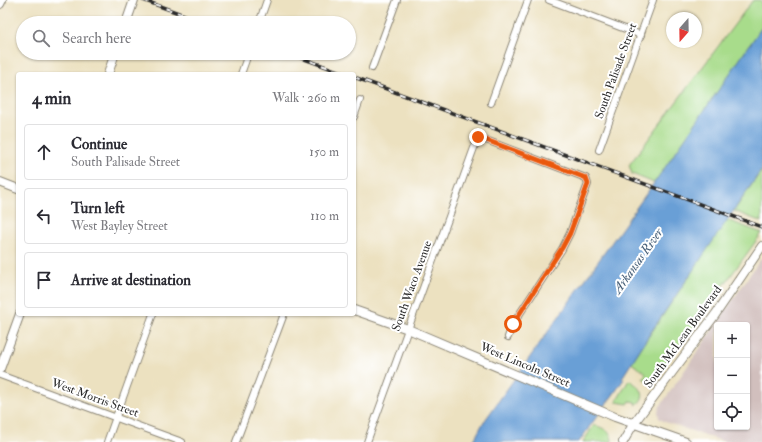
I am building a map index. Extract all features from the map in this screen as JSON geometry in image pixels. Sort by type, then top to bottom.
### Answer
[{"type":"street","points":[[0,4],[2,0]]},
{"type":"street","points":[[128,16],[134,0]]},
{"type":"street","points":[[261,16],[267,0]]},
{"type":"street","points":[[372,68],[397,0]]},
{"type":"street","points":[[491,103],[528,0]]},
{"type":"street","points":[[549,0],[641,35]]},
{"type":"street","name":"South Palisade Street","points":[[599,150],[654,0]]},
{"type":"street","points":[[109,72],[113,60]]},
{"type":"street","points":[[242,72],[246,60]]},
{"type":"street","points":[[356,111],[360,100]]},
{"type":"street","name":"South Waco Avenue","points":[[367,442],[478,137],[586,178],[588,184],[570,233],[513,324],[508,337]]},
{"type":"street","points":[[0,182],[16,188]]},
{"type":"street","name":"South McLean Boulevard","points":[[623,442],[634,423],[715,314],[762,246]]},
{"type":"street","name":"West Lincoln Street","points":[[356,311],[408,329],[615,417],[686,442]]},
{"type":"street","points":[[0,369],[19,316]]},
{"type":"street","points":[[107,442],[152,316]]},
{"type":"street","points":[[236,442],[283,316]]},
{"type":"street","name":"West Morris Street","points":[[0,375],[182,442]]},
{"type":"shaded area","points":[[762,257],[762,442],[725,442],[665,422],[659,418],[659,408],[714,327],[714,430],[750,430],[750,322],[718,322]]},
{"type":"green space","points":[[753,0],[762,0],[762,27],[666,166],[654,183],[632,174],[629,165]]},
{"type":"green space","points":[[762,170],[762,222],[734,211]]},
{"type":"green space","points":[[727,220],[762,233],[655,379],[647,381],[643,378],[646,373],[631,363]]},
{"type":"green space","points":[[629,380],[642,391],[643,394],[642,398],[636,405],[635,402],[630,401],[628,404],[616,402]]},
{"type":"green space","points":[[594,425],[609,433],[612,438],[612,442],[583,442]]},
{"type":"water","name":"Arkansas River","points":[[762,27],[762,169],[651,332],[622,378],[624,379],[619,387],[579,442],[473,442],[483,423],[666,166]]},
{"type":"railway","points":[[143,0],[187,16]]},
{"type":"railway","points":[[307,60],[340,72]]},
{"type":"railway","points":[[356,78],[762,227]]},
{"type":"route","points":[[478,137],[586,178],[588,184],[570,233],[562,248],[513,324]]}]
